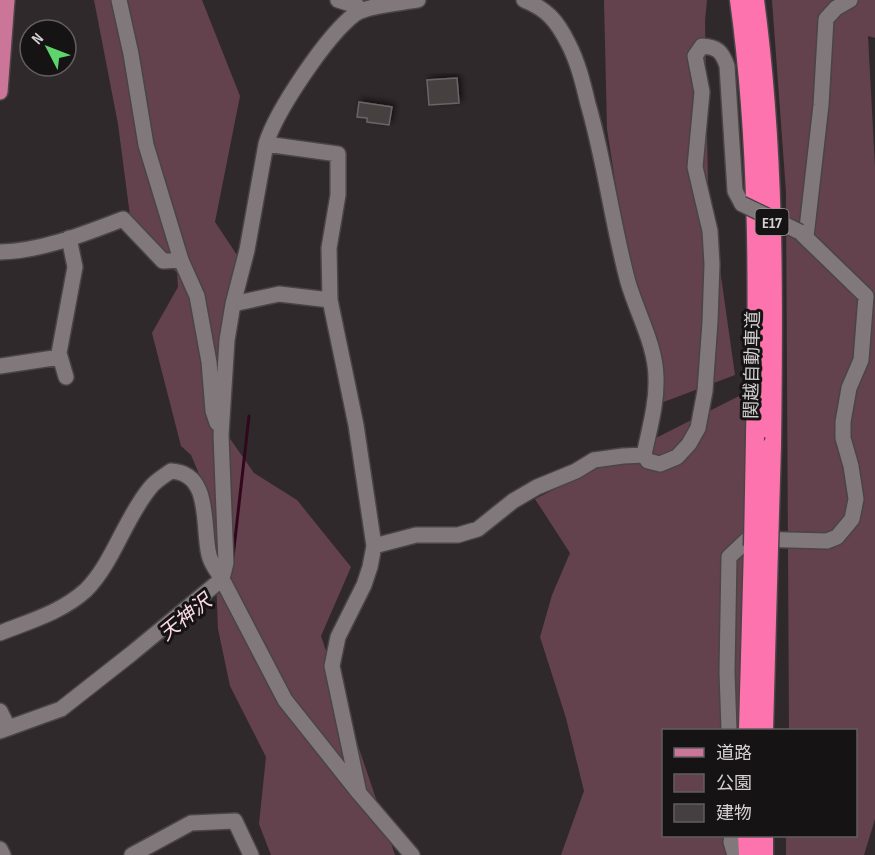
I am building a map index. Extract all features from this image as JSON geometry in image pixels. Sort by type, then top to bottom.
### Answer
[{"type":"highway","name":"関越自動車道","points":[[739,0],[755,185],[757,284],[755,437],[761,547]]},
{"type":"highway","name":"関越自動車道","points":[[755,0],[767,110],[774,266],[772,445],[761,547],[756,725]]},
{"type":"highway","points":[[747,837],[748,855]]},
{"type":"highway","points":[[764,837],[764,855]]},
{"type":"main road","points":[[0,92],[7,0]]},
{"type":"street","points":[[118,0],[131,54],[146,146],[182,260],[197,296],[209,362],[213,411],[221,435]]},
{"type":"street","points":[[338,0],[367,9],[418,0]]},
{"type":"street","points":[[524,0],[547,10],[568,43],[580,72],[594,126],[619,247],[654,360],[656,378],[654,407],[644,455],[648,461],[660,464],[677,458],[689,444],[698,428],[705,391],[712,264],[710,231],[694,167],[702,92],[695,56],[702,46],[713,46],[723,53],[727,66],[735,191],[742,204],[803,235],[870,293],[861,360],[849,388],[843,422],[843,438],[855,483],[856,499],[852,519],[837,537],[827,541],[748,539],[729,557],[727,672],[729,729]]},
{"type":"street","points":[[803,235],[821,105],[826,19],[836,8],[850,0]]},
{"type":"street","points":[[0,711],[4,729],[61,709],[132,654],[222,579],[226,563],[221,435],[227,340],[233,304],[248,250],[266,144],[270,128],[279,113],[331,39],[358,7]]},
{"type":"street","points":[[266,144],[338,154],[338,195],[329,248],[330,300],[356,424],[374,546],[364,585],[338,636],[332,666],[358,793]]},
{"type":"street","points":[[0,252],[19,252],[123,219],[163,261],[182,260]]},
{"type":"street","points":[[66,377],[60,357],[75,267],[69,238]]},
{"type":"street","points":[[233,304],[279,294],[330,300]]},
{"type":"street","points":[[0,366],[60,357]]},
{"type":"street","points":[[374,546],[416,535],[458,535],[478,529],[521,496],[576,471],[594,460],[644,455]]},
{"type":"street","points":[[0,633],[53,613],[73,601],[88,588],[150,487],[171,471],[182,471],[191,477],[202,499],[212,563],[285,700],[358,793],[412,855]]},
{"type":"street","points":[[132,855],[191,823],[235,821],[251,855]]},
{"type":"street","points":[[732,837],[735,855]]},
{"type":"street","points":[[0,849],[3,855]]},
{"type":"green space","points":[[94,0],[202,0],[240,96],[215,222],[237,255],[219,335],[219,423],[254,473],[297,500],[351,567],[321,636],[395,855],[271,855],[259,824],[266,757],[230,686],[218,629],[215,553],[207,493],[191,455],[181,446],[152,333],[178,287],[177,273],[156,248],[132,231],[118,124]]},
{"type":"green space","points":[[604,0],[707,0],[705,21],[708,185],[735,375],[661,403],[631,284],[607,129]]},
{"type":"green space","points":[[772,0],[875,0],[875,38],[868,36],[875,167],[875,819],[864,855],[786,855],[786,837],[857,837],[857,729],[789,729],[786,192]]},
{"type":"green space","points":[[749,391],[748,729],[662,729],[662,837],[753,837],[754,855],[561,855],[584,791],[566,718],[540,637],[552,595],[570,553],[535,499]]},
{"type":"building","points":[[457,78],[459,103],[429,105],[427,80]]},
{"type":"building","points":[[359,102],[392,107],[389,125],[367,122],[367,118],[357,117]]},
{"type":"waterway","name":"天神沢","points":[[233,557],[249,416]]},
{"type":"waterway","name":"天神沢","points":[[173,629],[193,612]]},
{"type":"waterway","name":"天神沢","points":[[45,723],[61,716]]}]
